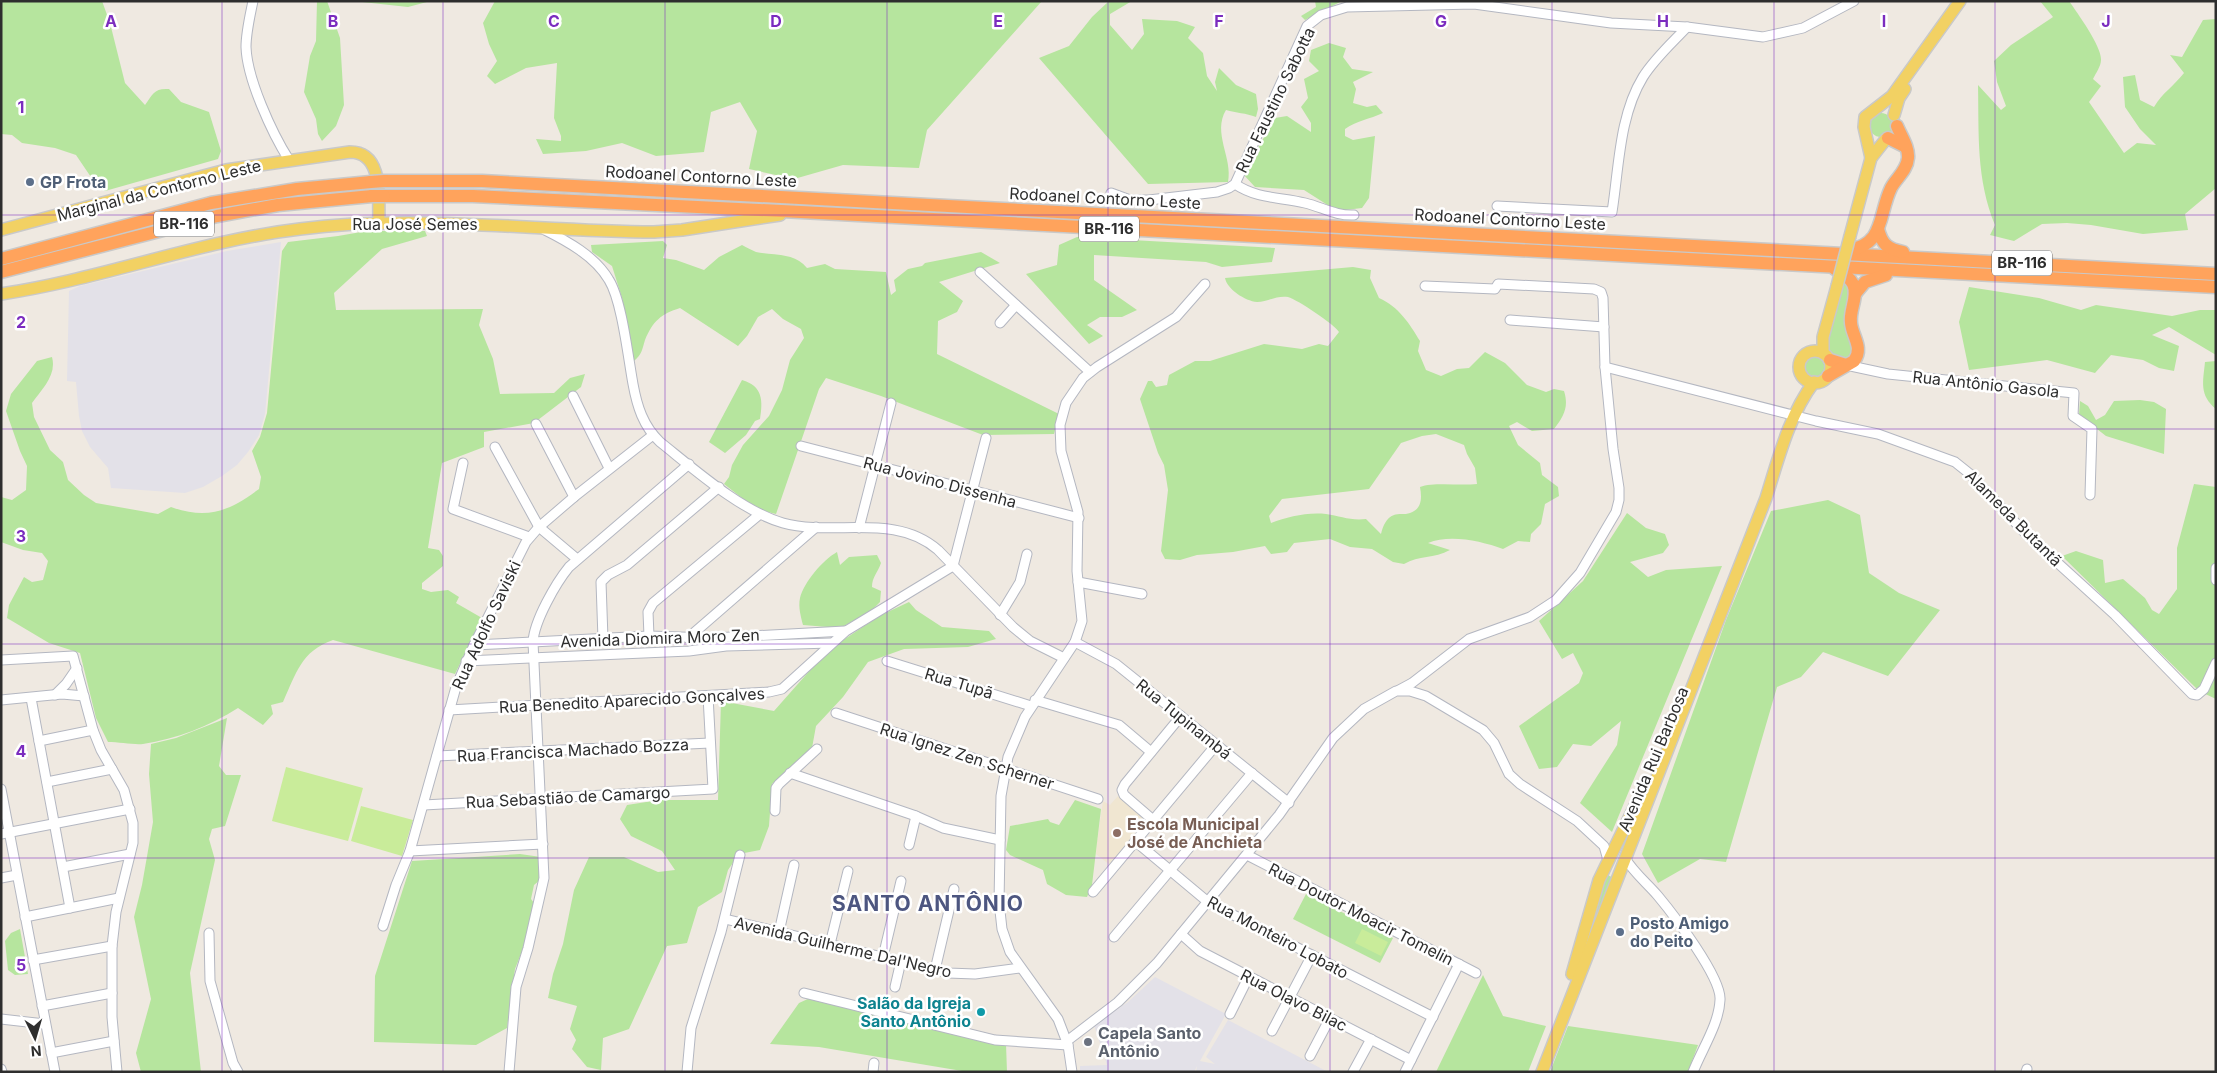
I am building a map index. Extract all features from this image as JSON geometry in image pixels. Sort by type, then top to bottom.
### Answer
[{"type":"highway","points":[[1828,252],[1862,247],[1872,239],[1878,229],[1891,187],[1907,166],[1908,153],[1895,120]]},
{"type":"highway","points":[[1887,139],[1906,147]]},
{"type":"highway","name":"Rodoanel Contorno Leste","points":[[1,259],[211,203],[297,189],[377,181],[482,181],[2216,274]]},
{"type":"highway","name":"Rodoanel Contorno Leste","points":[[1,272],[217,216],[294,203],[378,196],[473,196],[1838,265],[1902,272],[2216,287]]},
{"type":"highway","points":[[1878,229],[1884,244],[1889,248],[1936,258]]},
{"type":"highway","points":[[1828,376],[1854,361],[1858,353],[1858,342],[1850,320],[1855,294],[1854,287],[1850,278],[1838,265]]},
{"type":"highway","points":[[1855,294],[1871,278],[1902,272]]},
{"type":"highway","points":[[1822,354],[1846,365]]},
{"type":"main road","points":[[1871,158],[1864,122],[1872,110],[1892,96],[1960,1]]},
{"type":"main road","points":[[1822,354],[1804,355],[1801,359],[1799,370],[1809,381],[1824,380],[1831,368],[1822,354],[1823,337],[1836,286],[1838,265],[1850,236],[1871,158],[1892,135],[1899,98],[1969,1]]},
{"type":"main road","points":[[1872,110],[1886,109],[1895,120]]},
{"type":"main road","points":[[1866,132],[1872,139],[1887,139]]},
{"type":"main road","name":"Marginal da Contorno Leste","points":[[1,230],[206,175],[289,160],[350,152],[366,155],[373,163],[376,173],[379,223]]},
{"type":"main road","name":"Rua José Semes","points":[[1,300],[34,289],[238,238],[320,227],[379,223],[448,223],[668,231],[801,212]]},
{"type":"main road","name":"Rua José Semes","points":[[1,294],[34,289]]},
{"type":"main road","name":"Avenida Rui Barbosa","points":[[1542,1072],[1766,498],[1782,450],[1809,381]]},
{"type":"main road","name":"Avenida Rui Barbosa","points":[[1535,1072],[1576,963],[1592,899],[1608,860],[1609,847],[1639,798],[1760,494],[1782,450]]},
{"type":"main road","points":[[1609,847],[1625,858]]},
{"type":"main road","points":[[1608,860],[1613,866],[1621,870]]},
{"type":"street","points":[[253,1],[247,32],[246,48],[248,61],[268,119],[289,160]]},
{"type":"street","name":"Rua Faustino Sabotta","points":[[1111,193],[1130,200],[1149,200],[1216,192],[1235,184],[1307,26],[1321,15],[1334,10],[1363,5],[1474,4],[1611,23],[1687,27],[1754,37],[1773,36],[1803,28],[1854,1]]},
{"type":"street","points":[[1497,206],[1612,212],[1624,132],[1638,86],[1653,64],[1687,27]]},
{"type":"street","points":[[1235,184],[1252,194],[1302,202],[1338,214],[1354,215]]},
{"type":"street","points":[[538,227],[577,248],[602,270],[614,288],[636,402],[644,421],[653,435],[719,487],[760,514],[790,525],[890,529],[910,533],[932,545],[1000,615],[1030,641],[1064,658]]},
{"type":"street","points":[[577,229],[575,240],[577,248]]},
{"type":"street","points":[[980,272],[1090,372]]},
{"type":"street","points":[[1072,1072],[1067,1043],[1053,1011],[1020,968],[1006,940],[1000,915],[1001,796],[1005,769],[1018,731],[1033,703],[1075,642],[1082,621],[1078,582],[1077,505],[1062,451],[1060,425],[1066,402],[1078,384],[1090,372],[1176,317],[1205,284]]},
{"type":"street","points":[[804,993],[995,1040],[1067,1043],[1126,994],[1149,972],[1289,803],[1327,745],[1354,718],[1400,693],[1469,639],[1516,623],[1550,605],[1563,594],[1580,573],[1616,512],[1619,500],[1605,367],[1602,295],[1594,289],[1498,284],[1495,289],[1426,286]]},
{"type":"street","points":[[1000,323],[1016,304]]},
{"type":"street","points":[[1510,320],[1604,327]]},
{"type":"street","name":"Rua Antônio Gasola","points":[[1846,365],[1876,372],[2074,393],[2073,416],[2092,429],[2090,495]]},
{"type":"street","name":"Alameda Butantã","points":[[1605,367],[1795,416],[1878,434],[1955,462],[1970,474],[2028,535],[2115,615],[2192,694],[2198,695],[2204,689],[2216,664]]},
{"type":"street","points":[[573,396],[609,468]]},
{"type":"street","points":[[859,528],[892,403]]},
{"type":"street","points":[[536,424],[574,497]]},
{"type":"street","name":"Rua Adolfo Saviski","points":[[383,926],[396,885],[410,851],[449,710],[466,661],[529,537],[609,468],[653,435]]},
{"type":"street","points":[[953,566],[986,438]]},
{"type":"street","name":"Rua Jovino Dissenha","points":[[801,446],[1078,518]]},
{"type":"street","points":[[495,447],[539,527],[577,559]]},
{"type":"street","points":[[463,463],[453,509],[529,537]]},
{"type":"street","points":[[510,1072],[516,986],[528,948],[543,885],[543,844],[533,642],[536,626],[559,581],[577,559],[689,464]]},
{"type":"street","points":[[603,639],[601,582],[608,575],[626,565],[719,487]]},
{"type":"street","points":[[649,636],[648,612],[653,603],[760,514]]},
{"type":"street","points":[[689,651],[688,638],[816,527]]},
{"type":"street","points":[[1000,615],[1020,582],[1027,554]]},
{"type":"street","name":"Rua Benedito Aparecido Gonçalves","points":[[449,710],[708,696],[770,692],[782,689],[846,631],[953,566]]},
{"type":"street","points":[[2216,568],[2216,580]]},
{"type":"street","points":[[1078,582],[1142,594]]},
{"type":"street","name":"Avenida Diomira Moro Zen","points":[[474,645],[649,636],[688,638],[846,631]]},
{"type":"street","name":"Rua Tupinambá","points":[[1075,642],[1110,660],[1289,803]]},
{"type":"street","name":"Avenida Diomira Moro Zen","points":[[466,661],[689,651],[726,646],[831,643]]},
{"type":"street","points":[[1,660],[74,656],[101,750],[122,785],[130,809],[134,830],[119,898],[112,946],[112,993],[117,1072]]},
{"type":"street","name":"Rua Tupã","points":[[887,661],[1033,703],[1120,725],[1151,752]]},
{"type":"street","points":[[54,695],[66,684],[77,668]]},
{"type":"street","points":[[1416,681],[1426,696],[1438,705],[1488,734],[1506,770],[1514,778],[1570,815],[1609,847]]},
{"type":"street","points":[[1400,693],[1426,696]]},
{"type":"street","points":[[1400,693],[1438,705]]},
{"type":"street","points":[[1,700],[54,695],[84,696]]},
{"type":"street","points":[[708,696],[710,743]]},
{"type":"street","points":[[31,698],[70,908]]},
{"type":"street","name":"Rua Ignez Zen Scherner","points":[[836,713],[1098,799]]},
{"type":"street","points":[[1153,820],[1124,796],[1122,790],[1181,716]]},
{"type":"street","points":[[39,741],[94,730]]},
{"type":"street","name":"Rua Francisca Machado Bozza","points":[[437,756],[710,743]]},
{"type":"street","name":"Rua Sebastião de Camargo","points":[[424,805],[712,790],[710,743]]},
{"type":"street","points":[[1093,892],[1216,745]]},
{"type":"street","points":[[775,811],[776,788],[817,749]]},
{"type":"street","points":[[47,782],[112,769]]},
{"type":"street","points":[[790,773],[916,816],[950,830],[1000,840]]},
{"type":"street","points":[[1114,937],[1252,773]]},
{"type":"street","points":[[1,790],[5,833],[18,875],[54,1072]]},
{"type":"street","points":[[5,833],[130,809]]},
{"type":"street","points":[[909,845],[916,816]]},
{"type":"street","name":"Rua Monteiro Lobato","points":[[1135,841],[1208,902],[1432,1017]]},
{"type":"street","points":[[410,851],[543,844]]},
{"type":"street","points":[[63,867],[130,854]]},
{"type":"street","points":[[687,1072],[691,1028],[725,919],[740,855]]},
{"type":"street","name":"Rua Doutor Moacir Tomelin","points":[[1247,856],[1476,973]]},
{"type":"street","points":[[1625,858],[1635,873],[1663,902],[1710,969],[1720,989],[1719,1010],[1693,1072]]},
{"type":"street","points":[[778,932],[794,865]]},
{"type":"street","points":[[830,944],[848,870]]},
{"type":"street","points":[[1621,870],[1635,873]]},
{"type":"street","points":[[1,878],[18,875]]},
{"type":"street","points":[[882,957],[901,881]]},
{"type":"street","points":[[935,970],[954,889]]},
{"type":"street","points":[[25,917],[119,898]]},
{"type":"street","name":"Avenida Guilherme Dal'Negro","points":[[725,919],[935,970],[965,975],[1020,968]]},
{"type":"street","points":[[210,933],[210,980],[238,1072]]},
{"type":"street","name":"Rua Olavo Bilac","points":[[1181,934],[1200,951],[1411,1060]]},
{"type":"street","points":[[33,960],[112,946]]},
{"type":"street","points":[[1272,1031],[1312,955]]},
{"type":"street","points":[[895,987],[901,961]]},
{"type":"street","points":[[1405,1072],[1459,964]]},
{"type":"street","points":[[1230,1014],[1249,976]]},
{"type":"street","points":[[42,1006],[112,993]]},
{"type":"street","points":[[1310,1056],[1330,1018]]},
{"type":"street","points":[[1,1019],[45,1024]]},
{"type":"street","points":[[1353,1072],[1370,1039]]},
{"type":"street","points":[[51,1053],[114,1041]]},
{"type":"shaded area","points":[[281,242],[265,414],[259,435],[248,452],[237,465],[222,476],[203,487],[185,493],[111,488],[108,468],[90,447],[82,431],[76,382],[67,381],[69,291],[80,286],[227,251]]},
{"type":"shaded area","name":"Escola Municipal José de Anchieta","points":[[1118,796],[1146,821],[1110,865],[1096,854],[1097,842],[1103,801],[1110,805]]},
{"type":"shaded area","points":[[1155,977],[1226,1014],[1200,1061],[1215,1064],[1206,1057],[1228,1020],[1328,1072],[1196,1072],[1197,1066],[1194,1072],[1080,1072],[1080,1066],[1107,1065],[1094,1025],[1128,1002]]},
{"type":"green space","points":[[1,1],[102,1],[110,23],[125,83],[145,105],[157,91],[169,89],[181,102],[209,112],[221,151],[218,159],[105,191],[95,183],[76,155],[55,148],[22,143],[12,135],[1,134]]},
{"type":"green space","points":[[317,1],[327,1],[340,38],[344,105],[336,126],[322,141],[318,134],[316,119],[304,92],[310,56],[316,41]]},
{"type":"green space","points":[[353,1],[427,1],[427,2],[408,7]]},
{"type":"green space","points":[[495,1],[1042,1],[927,130],[919,168],[843,165],[794,179],[749,169],[757,131],[740,102],[711,112],[704,152],[656,156],[622,143],[586,151],[543,154],[536,139],[561,141],[554,118],[557,63],[526,68],[495,84],[487,76],[497,61],[489,44],[483,23]]},
{"type":"green space","points":[[1109,1],[1132,1],[1110,14],[1110,25],[1132,50],[1144,34],[1142,19],[1177,21],[1195,27],[1188,38],[1203,53],[1207,76],[1217,91],[1215,82],[1219,68],[1236,85],[1256,94],[1258,109],[1256,117],[1226,110],[1222,119],[1222,137],[1229,173],[1228,182],[1148,184],[1039,58],[1069,46],[1092,17]]},
{"type":"green space","points":[[1315,1],[1342,1],[1305,20],[1301,16],[1316,7]]},
{"type":"green space","points":[[2040,1],[2069,1],[2094,39],[2101,60],[2093,79],[2101,86],[2089,102],[2124,153],[2137,143],[2156,145],[2140,129],[2125,107],[2123,77],[2135,75],[2140,100],[2154,107],[2184,73],[2170,55],[2182,57],[2203,20],[2216,19],[2216,188],[2185,214],[2188,230],[2143,234],[2067,223],[2042,224],[2014,241],[1990,235],[1995,225],[1984,191],[1979,139],[1978,85],[2001,110],[2006,106],[1997,82],[1994,61],[2011,45],[2053,17]]},
{"type":"green space","points":[[1329,43],[1346,48],[1343,57],[1352,69],[1373,72],[1353,82],[1356,89],[1353,103],[1367,107],[1376,105],[1383,113],[1345,129],[1345,136],[1353,140],[1375,136],[1369,198],[1362,208],[1337,211],[1304,190],[1255,187],[1243,174],[1275,118],[1287,116],[1311,132],[1311,123],[1301,107],[1308,98],[1304,79],[1319,71],[1309,61],[1311,50]]},
{"type":"green space","points":[[1881,113],[1890,116],[1893,125],[1890,134],[1881,137],[1872,134],[1869,125],[1872,116]]},
{"type":"green space","points":[[367,231],[425,231],[427,236],[382,249],[334,293],[336,310],[483,309],[479,325],[493,359],[500,394],[554,393],[570,378],[585,374],[581,387],[534,423],[484,432],[484,447],[442,463],[428,548],[439,550],[443,556],[443,566],[422,583],[422,589],[431,592],[448,590],[459,597],[456,603],[482,618],[455,674],[333,640],[314,650],[307,657],[296,673],[283,702],[271,705],[273,714],[263,725],[238,708],[204,726],[168,739],[139,744],[108,742],[96,718],[80,653],[49,643],[7,618],[9,605],[24,577],[32,582],[43,580],[48,561],[42,553],[23,550],[1,542],[1,497],[12,500],[26,490],[27,466],[6,411],[11,394],[37,361],[52,357],[51,376],[32,403],[34,417],[50,450],[63,462],[68,480],[96,503],[158,514],[171,507],[196,513],[207,513],[228,508],[259,489],[261,477],[252,451],[260,437],[267,413],[282,251],[288,242]]},
{"type":"green space","points":[[1077,237],[1275,248],[1272,262],[1222,267],[1206,262],[1094,255],[1094,280],[1137,310],[1122,317],[1100,317],[1087,325],[1103,336],[1089,344],[1026,274],[1057,265],[1059,245]]},
{"type":"green space","points":[[663,241],[667,245],[663,258],[676,260],[704,270],[719,257],[742,245],[756,252],[796,259],[807,268],[825,264],[835,269],[886,272],[891,295],[896,291],[894,280],[908,269],[922,266],[925,263],[981,252],[1000,263],[939,282],[963,301],[957,312],[938,321],[937,354],[1059,414],[1054,434],[983,435],[881,396],[826,378],[819,389],[776,514],[756,509],[724,484],[743,445],[769,416],[782,390],[790,360],[804,338],[801,329],[783,319],[772,309],[758,317],[747,336],[738,346],[680,308],[658,319],[648,333],[640,354],[634,361],[622,298],[612,266],[592,252],[591,245]]},
{"type":"green space","points":[[1353,267],[1371,270],[1370,278],[1379,298],[1398,311],[1420,341],[1418,351],[1426,370],[1441,376],[1457,369],[1469,368],[1485,352],[1505,363],[1527,385],[1546,392],[1554,389],[1564,391],[1565,411],[1554,429],[1532,431],[1517,422],[1509,426],[1518,445],[1540,463],[1542,475],[1558,487],[1559,496],[1545,504],[1541,524],[1531,534],[1530,542],[1518,541],[1503,549],[1485,543],[1465,540],[1437,540],[1428,543],[1450,550],[1438,555],[1415,559],[1404,564],[1393,562],[1372,549],[1350,547],[1330,539],[1294,543],[1287,552],[1271,554],[1265,546],[1233,552],[1197,555],[1180,560],[1165,559],[1161,551],[1168,490],[1164,465],[1158,453],[1140,399],[1148,381],[1152,381],[1156,387],[1167,385],[1169,375],[1195,361],[1210,361],[1264,344],[1302,349],[1319,344],[1328,346],[1339,332],[1323,318],[1293,299],[1284,297],[1261,302],[1252,301],[1242,297],[1233,290],[1225,278]],"holes":[[[1436,434],[1464,445],[1475,468],[1477,484],[1420,487],[1421,499],[1417,509],[1408,514],[1391,516],[1385,523],[1381,534],[1366,519],[1350,519],[1326,514],[1297,516],[1271,523],[1269,516],[1282,499],[1369,489],[1401,443],[1422,436]]]},
{"type":"green space","points":[[1846,278],[1849,282],[1853,345],[1851,357],[1844,361],[1831,357],[1829,337],[1832,317]]},
{"type":"green space","points":[[1969,287],[2039,298],[2081,310],[2096,305],[2172,316],[2200,310],[2216,310],[2216,355],[2169,327],[2152,335],[2179,346],[2174,371],[2159,368],[2143,360],[2111,355],[2095,373],[2047,360],[1969,370],[1959,322]]},
{"type":"green space","points":[[1814,354],[1823,358],[1827,367],[1823,376],[1814,380],[1805,376],[1801,367],[1805,358]]},
{"type":"green space","points":[[2216,361],[2216,409],[2207,399],[2203,382],[2205,362]]},
{"type":"green space","points":[[742,380],[758,390],[761,400],[760,419],[755,421],[746,435],[725,453],[709,442]]},
{"type":"green space","points":[[2140,400],[2154,402],[2166,409],[2164,454],[2106,436],[2079,415],[2080,401],[2088,406],[2096,420],[2105,415],[2114,401]]},
{"type":"green space","points":[[2194,484],[2216,487],[2216,699],[2199,691],[2062,556],[2076,551],[2103,560],[2105,583],[2123,579],[2145,598],[2152,610],[2159,614],[2177,589],[2177,548]]},
{"type":"green space","points":[[1828,500],[1860,515],[1869,573],[1899,593],[1940,610],[1888,676],[1823,652],[1801,677],[1777,687],[1726,862],[1700,859],[1658,883],[1642,854],[1726,620],[1771,511]]},
{"type":"green space","points":[[1627,513],[1646,528],[1665,534],[1669,545],[1663,553],[1630,562],[1648,577],[1666,570],[1722,566],[1612,832],[1580,803],[1617,745],[1621,721],[1591,746],[1573,744],[1557,767],[1539,769],[1519,726],[1579,683],[1583,673],[1573,653],[1562,659],[1539,621],[1583,581]]},
{"type":"green space","points":[[837,552],[840,565],[849,557],[877,555],[881,563],[874,577],[872,587],[881,591],[880,602],[870,612],[840,628],[803,625],[799,605],[802,592],[815,572]]},
{"type":"green space","points":[[909,602],[916,610],[942,627],[989,631],[996,639],[968,647],[904,649],[868,662],[843,697],[816,726],[812,748],[772,784],[769,826],[760,850],[739,854],[728,870],[722,892],[698,907],[687,943],[667,946],[629,1029],[603,1038],[601,1070],[587,1067],[572,1049],[576,1040],[570,1029],[577,1006],[548,998],[553,974],[563,944],[574,890],[589,857],[624,857],[658,872],[675,870],[662,851],[631,836],[620,819],[627,805],[659,800],[718,800],[721,701],[774,711],[827,651],[879,616]]},
{"type":"green space","points":[[227,718],[219,766],[226,775],[241,775],[225,826],[212,829],[209,839],[215,860],[190,973],[201,1072],[141,1072],[136,1053],[151,999],[134,917],[142,885],[153,822],[149,774],[151,744],[176,738]]},
{"type":"green space","points":[[286,767],[363,788],[348,841],[272,821]]},
{"type":"green space","points":[[1075,800],[1101,809],[1092,885],[1087,897],[1066,895],[1047,884],[1043,870],[1010,855],[1006,850],[1010,826],[1048,819],[1050,822],[1059,825]]},
{"type":"green space","points":[[361,806],[413,820],[402,856],[351,841]]},
{"type":"green space","points":[[520,854],[541,857],[540,880],[534,885],[531,899],[534,903],[528,936],[515,969],[507,1028],[476,1045],[374,1042],[375,976],[412,861]]},
{"type":"green space","points":[[1606,874],[1615,879],[1595,926],[1588,924]]},
{"type":"green space","points":[[1306,894],[1393,938],[1380,963],[1293,919]]},
{"type":"green space","points":[[20,929],[28,974],[15,975],[8,970],[5,941],[11,933]]},
{"type":"green space","points":[[1362,929],[1388,942],[1381,956],[1355,943]]},
{"type":"green space","points":[[1483,975],[1503,1016],[1546,1026],[1528,1072],[1436,1072]]},
{"type":"green space","points":[[810,998],[1006,1044],[1007,1072],[968,1072],[819,1047],[770,1044],[799,1003]]},
{"type":"green space","points":[[1568,1026],[1698,1045],[1688,1072],[1550,1072]]},
{"type":"place","name":"GP Frota","points":[[30,182]]},
{"type":"place","name":"Escola Municipal José de Anchieta","points":[[1117,833]]},
{"type":"place","name":"Posto Amigo do Peito","points":[[1620,932]]},
{"type":"place","name":"Salão da Igreja Santo Antônio","points":[[981,1012]]},
{"type":"place","name":"Capela Santo Antônio","points":[[1088,1042]]},
{"type":"district","name":"SANTO ANTÔNIO","points":[[928,904]]}]
